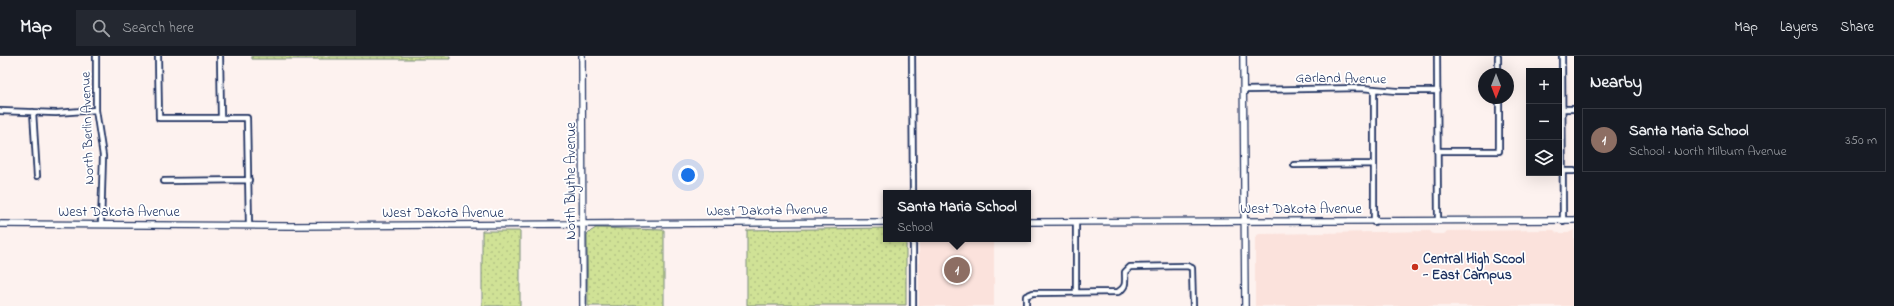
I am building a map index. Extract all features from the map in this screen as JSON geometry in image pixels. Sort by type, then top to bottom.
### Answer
[{"type":"street","name":"North Berlin Avenue","points":[[96,56],[96,110],[103,156],[101,224]]},
{"type":"street","points":[[158,56],[159,118],[248,118],[249,225]]},
{"type":"street","points":[[220,56],[220,117]]},
{"type":"street","name":"North Blythe Avenue","points":[[582,56],[583,306]]},
{"type":"street","points":[[912,56],[913,190]]},
{"type":"street","points":[[1243,56],[1245,306]]},
{"type":"street","points":[[1437,56],[1438,221]]},
{"type":"street","points":[[1498,56],[1498,68]]},
{"type":"street","points":[[1562,56],[1562,104]]},
{"type":"street","points":[[1374,89],[1374,222]]},
{"type":"street","name":"Garland Avenue","points":[[1244,90],[1374,89],[1401,92],[1438,91]]},
{"type":"street","points":[[1437,151],[1499,151],[1498,104]]},
{"type":"street","points":[[1563,221],[1562,109],[1574,109]]},
{"type":"street","points":[[0,111],[56,113],[96,110]]},
{"type":"street","points":[[33,112],[37,176]]},
{"type":"street","points":[[1294,164],[1373,164]]},
{"type":"street","points":[[1563,171],[1574,171]]},
{"type":"street","points":[[164,181],[249,180]]},
{"type":"street","name":"West Dakota Avenue","points":[[1031,222],[1374,222],[1574,220]]},
{"type":"street","name":"West Dakota Avenue","points":[[0,224],[249,225],[883,222]]},
{"type":"street","points":[[1076,222],[1076,292]]},
{"type":"street","points":[[913,242],[913,306]]},
{"type":"street","points":[[1026,306],[1028,294],[1118,292],[1123,289],[1125,285],[1124,272],[1130,267],[1187,266],[1192,268],[1193,306]]},
{"type":"shaded area","name":"Central High Scool - East Campus","points":[[1554,230],[1557,233],[1568,233],[1574,230],[1574,306],[1255,306],[1255,237],[1259,234],[1430,231],[1433,234],[1444,234],[1447,231]]},
{"type":"shaded area","points":[[919,242],[994,242],[994,306],[919,306]]},
{"type":"shaded area","points":[[906,305],[906,306],[747,306]]},
{"type":"green space","points":[[252,56],[450,56],[450,59],[252,59]]},
{"type":"green space","points":[[596,228],[664,230],[664,306],[588,306],[587,235]]},
{"type":"green space","points":[[883,228],[883,242],[906,242],[906,305],[747,305],[747,230]]},
{"type":"green space","points":[[482,231],[520,231],[520,306],[482,306]]},
{"type":"place","name":"Central High Scool - East Campus","points":[[1415,267]]},
{"type":"place","name":"Santa Maria School","points":[[957,270]]}]
